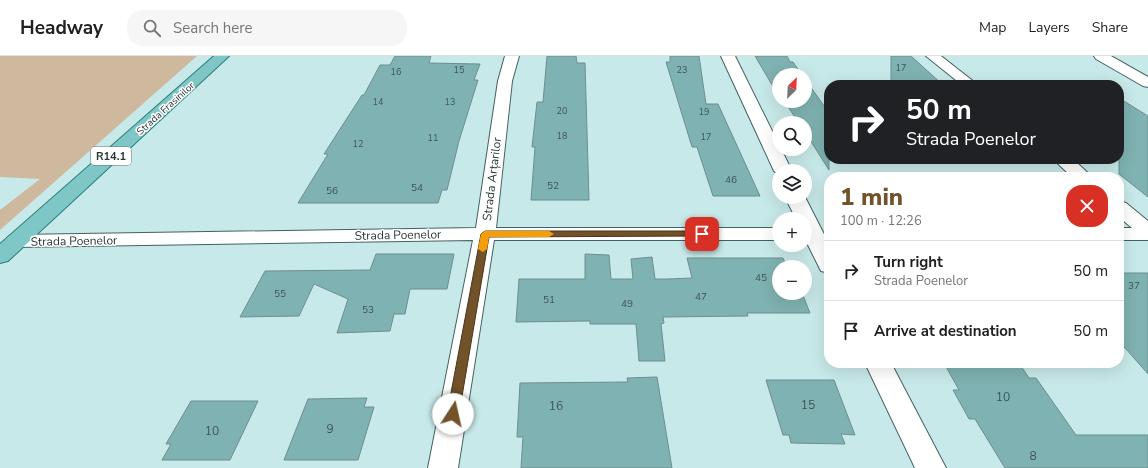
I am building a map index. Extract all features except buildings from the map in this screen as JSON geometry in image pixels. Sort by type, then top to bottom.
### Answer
[{"type":"main road","name":"Strada Frasinilor","points":[[0,256],[222,56]]},
{"type":"street","name":"Strada Arțarilor","points":[[443,468],[485,234],[505,81],[512,56]]},
{"type":"street","points":[[728,56],[779,164]]},
{"type":"street","points":[[933,56],[964,80]]},
{"type":"street","points":[[1101,56],[1148,83]]},
{"type":"street","points":[[1068,164],[1077,172]]},
{"type":"street","points":[[799,204],[816,234],[824,254]]},
{"type":"street","points":[[1124,211],[1148,231]]},
{"type":"street","name":"Strada Poenelor","points":[[16,241],[485,234],[772,234]]},
{"type":"street","points":[[1124,234],[1148,234]]},
{"type":"street","points":[[881,368],[931,468]]},
{"type":"shaded area","points":[[0,56],[197,56],[0,230],[0,210],[40,179],[0,177]]},
{"type":"slow traffic","points":[[483,249],[485,234],[549,234]]},
{"type":"route","points":[[453,414],[485,234],[702,234]]}]
